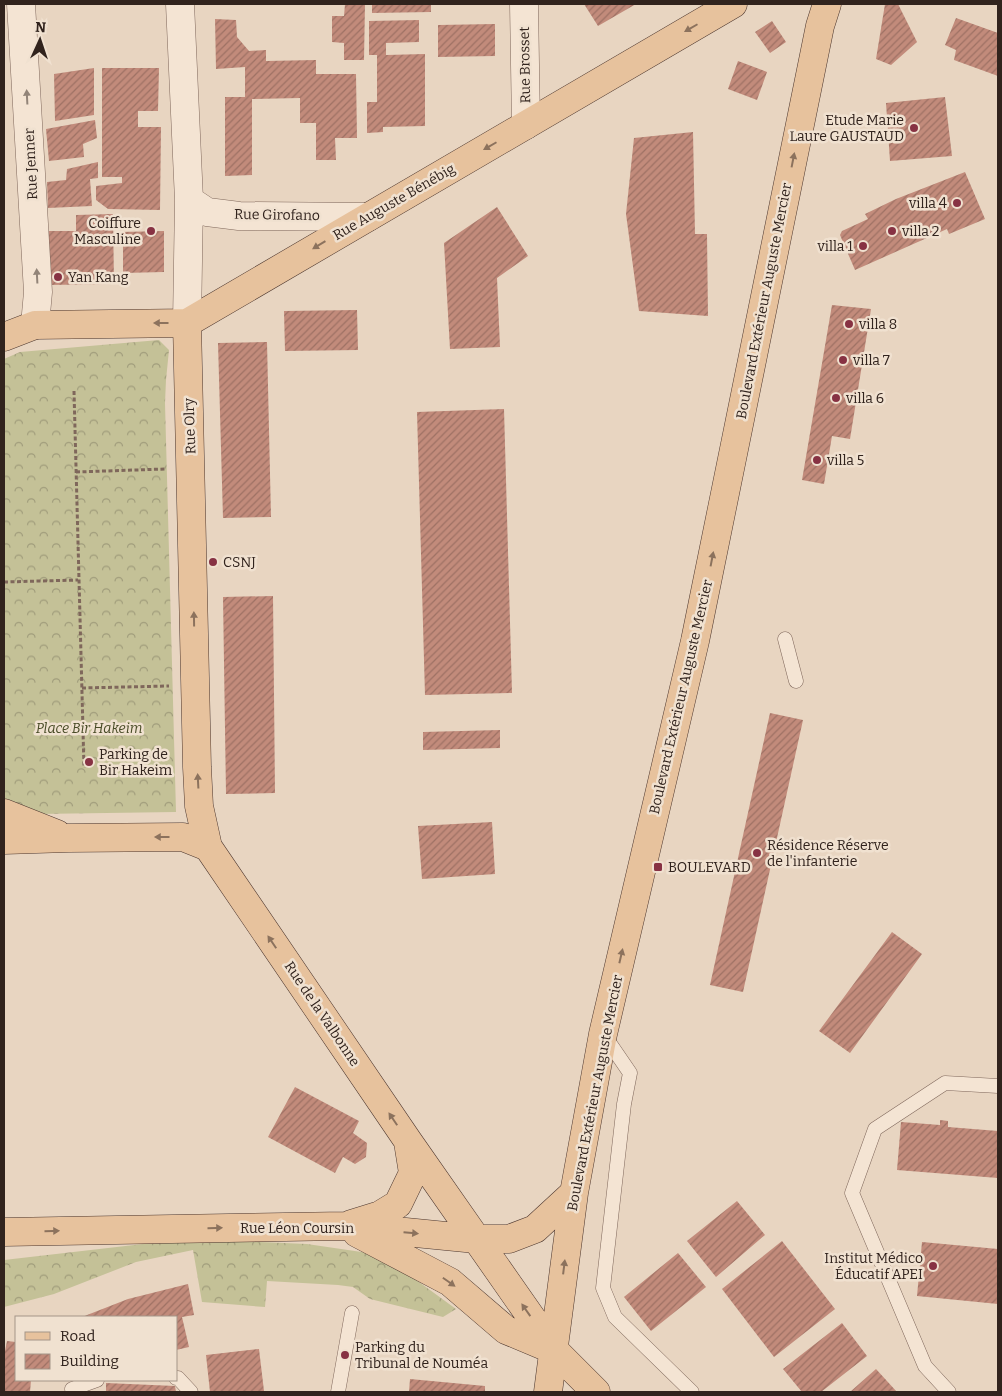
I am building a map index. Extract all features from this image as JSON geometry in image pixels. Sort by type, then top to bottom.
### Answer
[{"type":"main road","name":"Rue Auguste Bénébig","points":[[187,324],[733,4]]},
{"type":"main road","name":"Boulevard Extérieur Auguste Mercier","points":[[548,1392],[574,1193],[603,1034],[695,641],[818,11]]},
{"type":"main road","points":[[4,337],[35,325],[187,324]]},
{"type":"main road","name":"Rue Olry","points":[[187,324],[199,806],[208,847]]},
{"type":"main road","points":[[4,813],[68,838]]},
{"type":"main road","points":[[4,840],[183,838],[208,847]]},
{"type":"main road","name":"Rue de la Valbonne","points":[[208,847],[408,1141],[554,1350]]},
{"type":"main road","points":[[345,1226],[380,1215],[398,1204],[413,1173],[408,1141]]},
{"type":"main road","name":"Rue Léon Coursin","points":[[4,1232],[345,1226],[476,1239],[509,1239],[535,1229],[574,1193]]},
{"type":"main road","points":[[345,1226],[418,1263],[450,1282],[506,1330],[554,1350],[596,1392]]},
{"type":"street","name":"Rue Jenner","points":[[21,4],[38,292],[35,325]]},
{"type":"street","name":"Rue Olry","points":[[180,4],[189,200],[187,324]]},
{"type":"street","name":"Rue Brosset","points":[[524,4],[526,125]]},
{"type":"street","name":"Rue Girofano","points":[[189,200],[207,212],[239,216],[368,217]]},
{"type":"street","points":[[4,326],[35,325]]},
{"type":"lane","points":[[785,639],[796,682]]},
{"type":"lane","points":[[603,1034],[630,1073],[624,1104],[603,1288],[615,1317],[692,1392]]},
{"type":"lane","points":[[949,1392],[925,1366],[852,1193],[875,1129],[945,1082],[998,1086]]},
{"type":"lane","points":[[338,1392],[352,1313]]},
{"type":"lane","points":[[178,1378],[191,1392]]},
{"type":"lane","points":[[71,1387],[93,1381]]},
{"type":"path","points":[[74,392],[84,768]]},
{"type":"path","points":[[76,472],[191,469]]},
{"type":"path","points":[[4,582],[78,580]]},
{"type":"path","points":[[82,688],[196,685]]},
{"type":"green space","name":"Place Bir Hakeim","points":[[159,340],[169,350],[165,403],[176,812],[38,814],[4,800],[4,359],[20,352]]},
{"type":"green space","points":[[186,1239],[307,1244],[382,1255],[456,1309],[443,1317],[370,1299],[353,1287],[267,1281],[265,1307],[202,1302],[193,1250],[136,1262],[54,1294],[4,1307],[4,1260]]},
{"type":"building","points":[[345,4],[365,4],[364,60],[344,60],[344,43],[332,42],[332,16],[344,16]]},
{"type":"building","points":[[372,4],[431,4],[431,12],[372,13]]},
{"type":"building","points":[[584,4],[636,4],[598,26]]},
{"type":"building","points":[[885,4],[898,4],[917,42],[891,65],[876,59]]},
{"type":"building","points":[[956,18],[998,33],[998,76],[954,60],[956,50],[945,45]]},
{"type":"building","points":[[215,19],[236,20],[237,37],[249,51],[266,50],[266,61],[316,60],[316,74],[356,74],[357,138],[335,138],[336,160],[316,160],[316,123],[300,123],[300,98],[252,99],[252,175],[225,176],[225,97],[245,97],[245,67],[216,69]]},
{"type":"building","points":[[419,20],[419,42],[386,43],[386,55],[425,54],[425,126],[383,127],[383,132],[367,133],[367,102],[377,102],[377,55],[369,55],[369,21]]},
{"type":"building","points":[[772,21],[786,42],[770,53],[755,32]]},
{"type":"building","points":[[495,24],[495,56],[438,57],[438,25]]},
{"type":"building","points":[[738,61],[767,72],[757,100],[728,89]]},
{"type":"building","points":[[94,68],[94,115],[55,121],[54,74]]},
{"type":"building","points":[[102,68],[159,68],[158,111],[138,111],[138,127],[161,127],[160,210],[108,209],[96,200],[96,186],[122,183],[122,177],[102,177]]},
{"type":"building","points":[[945,97],[952,156],[890,161],[886,103]]},
{"type":"building","points":[[95,120],[97,138],[83,144],[84,157],[49,161],[46,129]]},
{"type":"building","points":[[693,132],[695,234],[707,234],[708,316],[639,311],[626,214],[634,138]]},
{"type":"building","points":[[98,162],[98,178],[90,179],[92,206],[48,208],[47,182],[66,180],[67,169]]},
{"type":"building","points":[[965,172],[985,219],[949,234],[947,229],[855,270],[840,235],[842,231],[868,219],[865,214],[896,199]]},
{"type":"building","points":[[497,207],[528,256],[497,278],[500,347],[450,349],[444,243]]},
{"type":"building","points":[[113,214],[114,284],[48,285],[47,231],[76,231],[76,215]]},
{"type":"building","points":[[164,231],[164,272],[123,273],[123,232]]},
{"type":"building","points":[[832,305],[871,309],[850,439],[832,436],[824,484],[802,480]]},
{"type":"building","points":[[357,310],[358,350],[285,351],[284,311]]},
{"type":"building","points":[[267,342],[271,517],[223,518],[218,343]]},
{"type":"building","points":[[504,409],[512,693],[425,695],[417,412]]},
{"type":"building","points":[[273,596],[275,793],[226,794],[223,597]]},
{"type":"building","name":"Résidence Réserve de l'infanterie","points":[[770,713],[803,720],[743,992],[710,985]]},
{"type":"building","points":[[500,730],[500,748],[423,750],[423,732]]},
{"type":"building","points":[[492,822],[495,874],[422,879],[418,826]]},
{"type":"building","points":[[892,932],[922,954],[850,1053],[819,1031]]},
{"type":"building","points":[[295,1087],[359,1121],[353,1133],[367,1143],[366,1157],[355,1164],[343,1157],[335,1173],[268,1137]]},
{"type":"building","points":[[940,1120],[948,1121],[948,1127],[998,1131],[998,1178],[897,1170],[901,1122],[940,1125]]},
{"type":"building","points":[[737,1201],[765,1235],[716,1277],[687,1241]]},
{"type":"building","points":[[782,1241],[835,1309],[774,1357],[722,1289]]},
{"type":"building","points":[[922,1242],[998,1249],[998,1304],[917,1296]]},
{"type":"building","points":[[678,1253],[706,1287],[651,1331],[624,1297]]},
{"type":"building","points":[[188,1284],[194,1315],[182,1317],[189,1347],[178,1350],[178,1316],[85,1316],[128,1299]]},
{"type":"building","points":[[842,1323],[867,1356],[821,1392],[802,1392],[783,1369]]},
{"type":"building","points":[[7,1341],[15,1342],[15,1381],[31,1381],[30,1392],[4,1392],[4,1356]]},
{"type":"building","points":[[259,1349],[264,1391],[210,1392],[206,1355]]},
{"type":"building","points":[[876,1369],[897,1392],[850,1392]]},
{"type":"building","points":[[410,1379],[485,1386],[485,1392],[409,1392]]},
{"type":"building","points":[[106,1383],[175,1386],[176,1392],[106,1392]]},
{"type":"place","name":"Etude Marie Laure GAUSTAUD","points":[[914,128]]},
{"type":"place","name":"villa 4","points":[[957,203]]},
{"type":"place","name":"Coiffure Masculine","points":[[151,231]]},
{"type":"place","name":"villa 2","points":[[892,231]]},
{"type":"place","name":"villa 1","points":[[863,246]]},
{"type":"place","name":"Yan Kang","points":[[58,277]]},
{"type":"place","name":"villa 8","points":[[849,324]]},
{"type":"place","name":"villa 7","points":[[843,360]]},
{"type":"place","name":"villa 6","points":[[836,398]]},
{"type":"place","name":"villa 5","points":[[817,460]]},
{"type":"place","name":"CSNJ","points":[[213,562]]},
{"type":"place","name":"Parking de Bir Hakeim","points":[[89,762]]},
{"type":"place","name":"Résidence Réserve de l'infanterie","points":[[757,853]]},
{"type":"place","name":"BOULEVARD","points":[[658,867]]},
{"type":"place","name":"Institut Médico Éducatif APEI","points":[[933,1266]]},
{"type":"place","name":"Parking du Tribunal de Nouméa","points":[[345,1355]]}]
